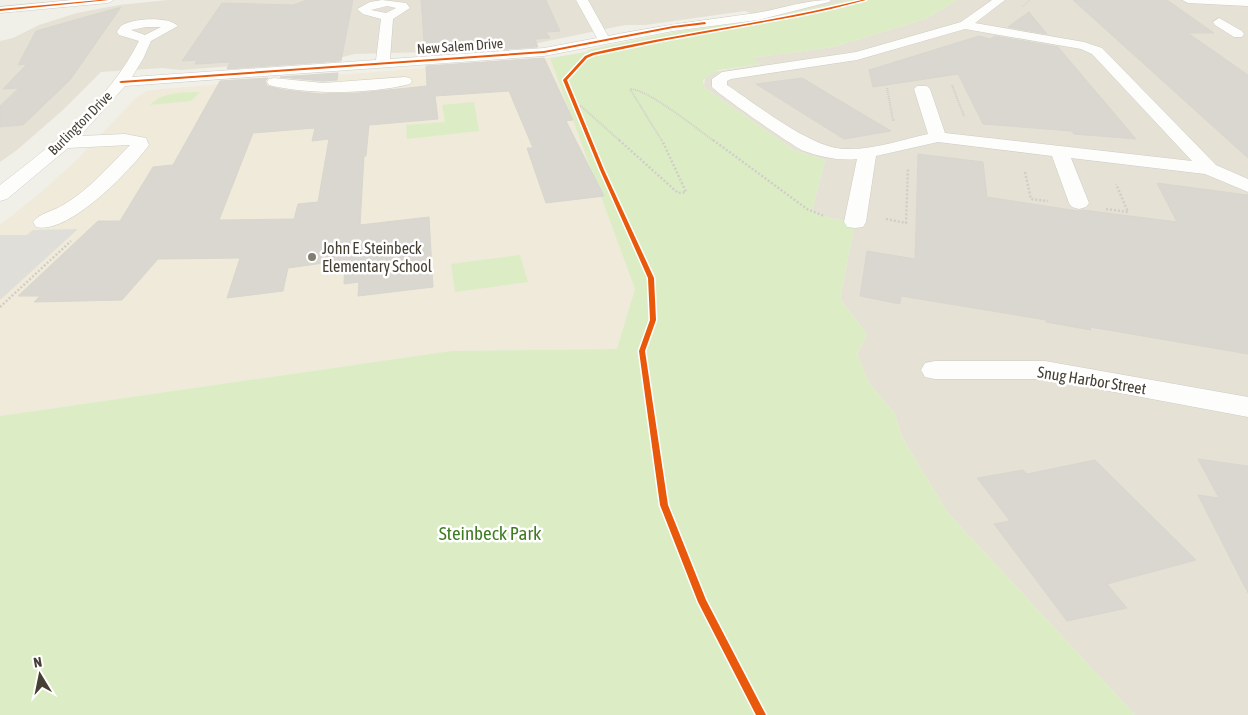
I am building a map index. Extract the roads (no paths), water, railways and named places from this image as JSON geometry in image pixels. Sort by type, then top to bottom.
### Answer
[{"type":"street","points":[[2,6],[64,0]]},
{"type":"street","points":[[2,6],[108,0]]},
{"type":"street","points":[[582,0],[605,41]]},
{"type":"street","points":[[782,0],[796,7]]},
{"type":"street","name":"New Salem Drive","points":[[121,82],[544,52],[672,27],[758,16],[825,0]]},
{"type":"street","points":[[999,0],[965,24],[857,56],[727,76],[719,80],[720,87],[808,146],[826,152],[844,155],[867,153],[938,137],[1210,169],[1248,186]]},
{"type":"street","points":[[1190,2],[1248,3]]},
{"type":"street","points":[[384,64],[387,17]]},
{"type":"street","points":[[965,24],[1084,46],[1096,51],[1210,169]]},
{"type":"street","name":"Burlington Drive","points":[[0,195],[62,143],[121,82],[140,55],[146,39]]},
{"type":"street","points":[[458,73],[466,68],[464,58]]},
{"type":"street","points":[[270,72],[268,79],[270,81],[307,88],[417,80]]},
{"type":"street","points":[[922,89],[938,137]]},
{"type":"street","points":[[44,222],[55,219],[78,205],[140,145],[140,142],[136,140],[62,143]]},
{"type":"street","points":[[1059,151],[1078,203]]},
{"type":"street","points":[[855,222],[867,153]]},
{"type":"street","name":"Snug Harbor Street","points":[[935,370],[1046,370],[1248,407]]},
{"type":"place","name":"John E. Steinbeck Elementary School","points":[[312,257]]},
{"type":"park label","name":"Steinbeck Park","points":[[490,533]]}]
